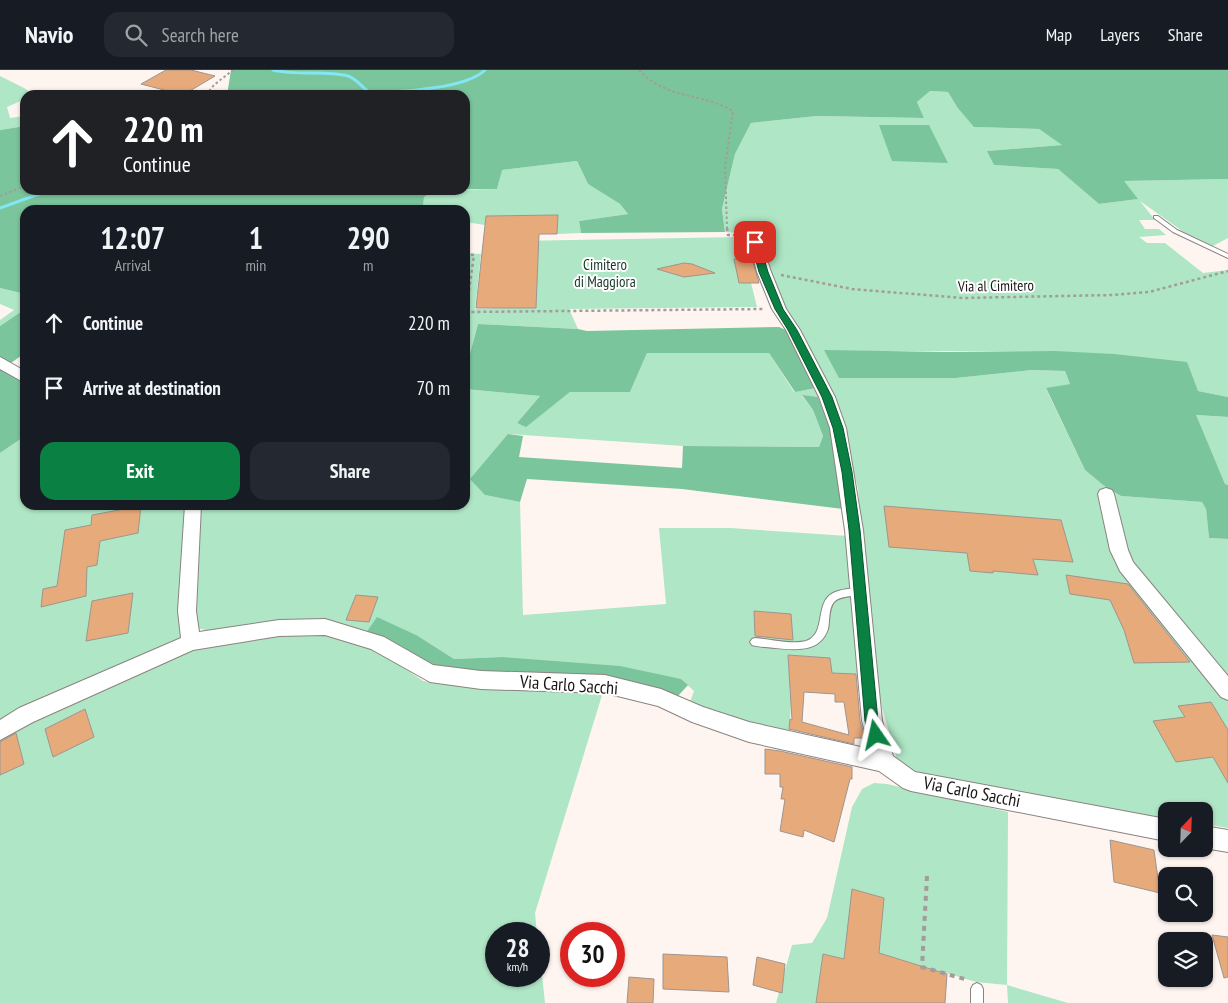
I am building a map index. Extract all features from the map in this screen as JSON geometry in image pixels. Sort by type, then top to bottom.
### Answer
[{"type":"street","points":[[755,242],[764,272],[782,314],[793,330],[827,397],[838,428],[847,472],[872,721],[884,762]]},
{"type":"street","points":[[0,362],[20,375]]},
{"type":"street","points":[[1106,494],[1119,550],[1126,566],[1228,691]]},
{"type":"street","points":[[191,642],[187,611],[193,510]]},
{"type":"street","name":"Via Carlo Sacchi","points":[[0,731],[26,715],[191,642],[279,628],[326,627],[377,643],[430,673],[481,680],[605,684],[661,698],[700,715],[749,732],[884,762],[911,781],[1158,828]]},
{"type":"street","points":[[1213,839],[1228,842]]},
{"type":"lane","points":[[1156,217],[1175,231],[1228,256]]},
{"type":"lane","points":[[755,642],[806,645],[819,637],[825,624],[826,605],[835,596],[860,591]]},
{"type":"lane","points":[[977,989],[977,1003]]},
{"type":"path","points":[[210,90],[233,70]]},
{"type":"path","points":[[639,70],[649,82],[660,89],[700,97],[724,105],[733,111],[727,142],[724,174],[728,234],[752,236],[755,242]]},
{"type":"path","points":[[0,196],[20,188]]},
{"type":"path","points":[[470,255],[474,255],[470,284]]},
{"type":"path","name":"Via al Cimitero","points":[[764,272],[852,289],[962,298],[1113,295],[1149,292],[1228,270]]},
{"type":"path","points":[[470,312],[782,314]]},
{"type":"path","points":[[926,876],[922,967],[976,982],[977,989]]},
{"type":"green space","points":[[231,70],[1228,70],[1228,179],[1124,181],[1138,199],[1099,204],[1058,169],[994,165],[987,151],[1062,145],[1039,129],[974,127],[957,107],[948,92],[930,91],[917,102],[924,118],[817,116],[751,123],[735,154],[722,209],[725,232],[581,233],[579,221],[628,214],[620,204],[588,184],[577,161],[502,170],[497,189],[470,189],[470,90],[228,90]]},
{"type":"green space","points":[[0,76],[27,90],[20,90],[20,101],[7,107],[10,118],[20,117],[20,127],[0,130]]},
{"type":"green space","points":[[930,91],[948,92],[957,107],[975,127],[1039,129],[1063,145],[988,151],[994,165],[1058,169],[1099,204],[1137,199],[1123,181],[1228,179],[1228,238],[1213,246],[1185,233],[1140,201],[1155,220],[1139,220],[1145,229],[1159,229],[1166,235],[1139,237],[1147,243],[1165,243],[1203,273],[1228,270],[1228,397],[1198,391],[1055,351],[824,351],[956,378],[1032,370],[1065,371],[1070,384],[1046,389],[1085,470],[1103,485],[1121,496],[1202,502],[1206,509],[1209,538],[1228,539],[1228,828],[1213,826],[1213,802],[1158,802],[1158,818],[911,771],[897,759],[875,684],[858,488],[844,435],[782,304],[757,234],[725,232],[722,209],[735,154],[751,123],[817,116],[924,118],[917,102]]},
{"type":"green space","points":[[879,125],[929,125],[948,163],[892,161]]},
{"type":"green space","points":[[20,127],[20,195],[427,195],[424,197],[423,205],[20,205],[20,293],[0,288],[0,130]]},
{"type":"green space","points":[[577,161],[588,184],[620,204],[628,214],[579,221],[581,233],[557,234],[558,215],[486,216],[485,225],[470,223],[470,205],[423,205],[424,197],[427,195],[470,195],[470,189],[497,189],[501,170]]},
{"type":"green space","name":"Cimitero di Maggiora","points":[[738,237],[744,259],[753,259],[759,283],[751,283],[757,307],[569,309],[578,329],[478,324],[470,354],[470,253],[481,254],[475,309],[511,308],[517,241]]},
{"type":"green space","points":[[0,288],[20,293],[20,312],[0,326],[0,320],[14,310],[0,304]]},
{"type":"green space","points":[[20,312],[20,357],[11,363],[0,357],[0,326]]},
{"type":"green space","points":[[478,324],[587,331],[779,327],[786,330],[816,388],[795,392],[769,353],[647,353],[630,392],[570,392],[526,427],[517,423],[540,396],[470,389],[470,354]]},
{"type":"green space","points":[[824,350],[1055,351],[1114,354],[1187,362],[1198,391],[1228,397],[1228,417],[1196,415],[1225,484],[1228,485],[1228,539],[1209,538],[1206,509],[1202,502],[1121,496],[1103,485],[1085,470],[1046,388],[1070,384],[1065,371],[1032,370],[956,378],[839,378]]},
{"type":"green space","points":[[647,353],[769,353],[794,392],[816,388],[818,397],[802,396],[813,410],[823,436],[819,447],[683,446],[509,434],[485,495],[520,502],[523,615],[666,604],[659,528],[730,528],[848,536],[858,674],[832,673],[829,658],[788,655],[791,703],[789,736],[750,728],[690,702],[694,691],[681,679],[502,657],[454,659],[418,636],[366,633],[215,632],[197,628],[193,616],[199,510],[470,510],[470,389],[540,396],[517,423],[526,426],[570,392],[630,392]]},
{"type":"green space","points":[[0,365],[20,378],[20,439],[0,453]]},
{"type":"green space","points":[[802,395],[818,397],[833,436],[843,509],[682,489],[527,479],[520,502],[485,495],[470,479],[508,434],[523,436],[519,457],[682,468],[683,446],[819,447],[823,436],[813,410]]},
{"type":"green space","points":[[1195,415],[1228,417],[1228,485],[1225,484]]},
{"type":"green space","points":[[20,439],[20,510],[187,510],[181,642],[0,723],[0,453]]},
{"type":"green space","points":[[377,617],[418,636],[454,659],[502,657],[620,666],[681,679],[688,685],[678,696],[641,685],[429,668],[366,633]]},
{"type":"green space","points":[[322,634],[374,647],[423,681],[479,689],[603,692],[535,913],[536,922],[485,922],[485,987],[543,987],[545,1003],[0,1003],[0,737],[195,647],[249,636]]},
{"type":"green space","points":[[874,783],[887,784],[1008,812],[1007,985],[976,982],[879,953],[884,898],[853,889],[844,959],[823,954],[816,1003],[776,1003],[792,945],[812,943],[827,918],[852,807],[862,789]]},
{"type":"green space","points":[[1007,985],[1068,1003],[1008,1003]]},
{"type":"building","points":[[166,70],[191,70],[215,76],[191,90],[164,90],[141,84]]},
{"type":"building","points":[[558,215],[557,234],[539,234],[536,308],[476,308],[486,216]]},
{"type":"building","points":[[734,259],[752,259],[759,283],[739,283]]},
{"type":"building","points":[[684,263],[692,264],[715,273],[684,277],[657,269]]},
{"type":"building","points":[[884,506],[1061,520],[1073,562],[1033,559],[1038,575],[993,571],[993,573],[970,571],[967,553],[889,547]]},
{"type":"building","points":[[119,510],[141,510],[138,533],[100,541],[97,565],[87,567],[86,596],[41,607],[43,589],[57,586],[65,530],[91,525],[92,515]]},
{"type":"building","points":[[1066,575],[1128,584],[1190,662],[1134,663],[1124,630],[1110,600],[1070,594]]},
{"type":"building","points":[[133,593],[128,633],[86,641],[92,601]]},
{"type":"building","points":[[356,595],[378,597],[369,622],[346,620]]},
{"type":"building","points":[[754,611],[791,614],[793,640],[755,636]]},
{"type":"building","points":[[788,655],[830,658],[832,673],[856,674],[860,721],[865,738],[854,738],[854,744],[789,729],[790,719],[792,720]],"holes":[[[804,692],[835,694],[835,702],[844,702],[849,735],[802,722]]]},
{"type":"building","points":[[1211,702],[1228,730],[1228,783],[1213,757],[1176,762],[1153,721],[1185,717],[1178,706]]},
{"type":"building","points":[[85,709],[94,737],[53,757],[45,729]]},
{"type":"building","points":[[16,733],[24,764],[0,775],[0,742]]},
{"type":"building","points":[[765,749],[852,767],[852,779],[850,779],[834,842],[804,830],[803,837],[780,831],[785,799],[781,799],[783,787],[780,787],[780,774],[765,774]]},
{"type":"building","points":[[1110,840],[1154,850],[1158,893],[1114,882]]},
{"type":"building","points":[[852,889],[884,898],[879,953],[947,974],[945,1003],[816,1003],[823,954],[844,959]]},
{"type":"building","points":[[1213,935],[1228,937],[1228,977],[1224,978]]},
{"type":"building","points":[[663,954],[727,957],[729,992],[663,989]]},
{"type":"building","points":[[757,957],[785,964],[782,993],[753,985]]},
{"type":"building","points":[[629,977],[654,979],[653,1003],[627,1003]]},
{"type":"waterway","points":[[273,70],[292,73],[340,74],[351,77],[367,90]]},
{"type":"waterway","points":[[421,90],[459,83],[485,70]]},
{"type":"waterway","points":[[0,208],[36,195]]},
{"type":"route","points":[[755,242],[764,272],[779,309],[793,330],[827,397],[838,428],[847,472],[872,721],[876,735]]}]
